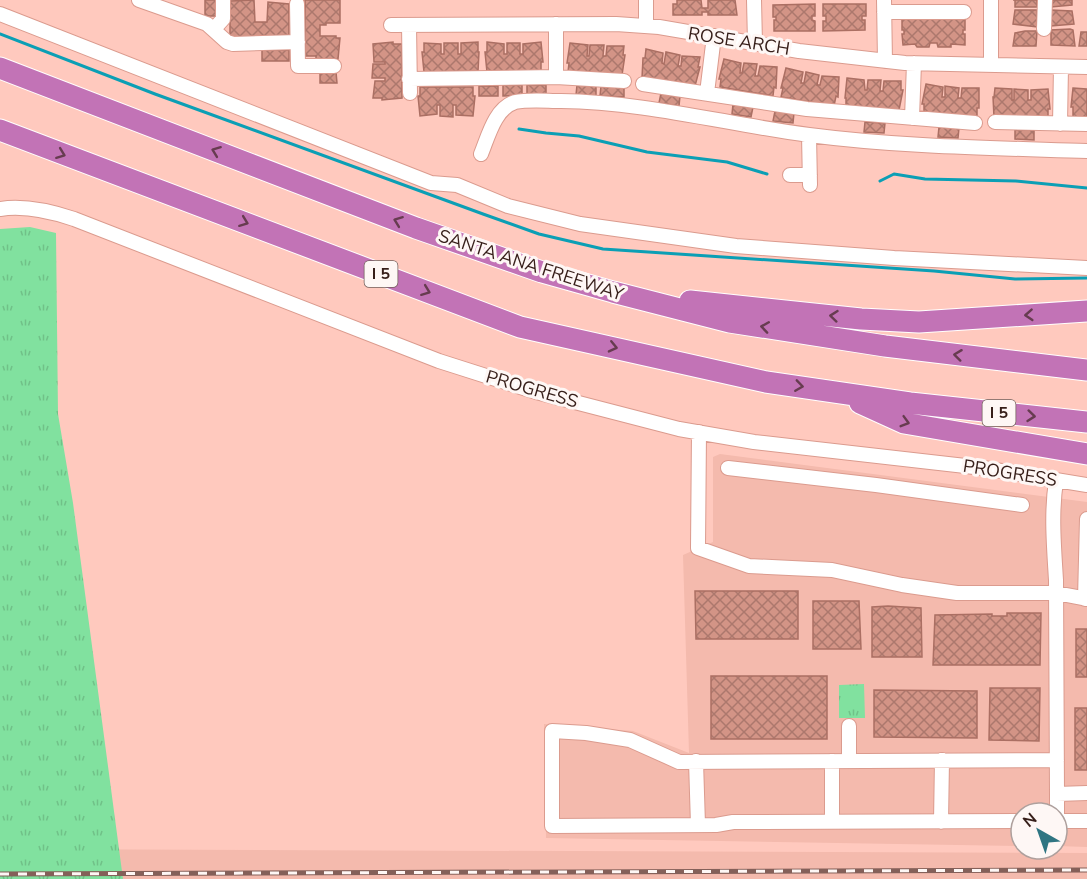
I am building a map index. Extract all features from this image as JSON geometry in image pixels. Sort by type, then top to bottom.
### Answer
[{"type":"highway","name":"SANTA ANA FREEWAY","points":[[0,68],[416,228],[542,273],[730,322],[885,346],[1087,370]]},
{"type":"highway","name":"I 5","points":[[2,132],[520,327],[766,381],[910,403],[1087,422]]},
{"type":"highway","points":[[613,292],[861,319],[908,321],[1087,311]]},
{"type":"highway","points":[[1037,364],[1087,364]]},
{"type":"highway","points":[[832,391],[904,423],[1087,454]]},
{"type":"street","points":[[139,0],[177,6],[207,24],[227,42],[233,44],[298,42]]},
{"type":"street","points":[[214,29],[222,19],[223,0]]},
{"type":"street","points":[[646,0],[646,26]]},
{"type":"street","points":[[754,0],[755,43]]},
{"type":"street","points":[[991,0],[991,65]]},
{"type":"street","points":[[1044,29],[1045,0]]},
{"type":"street","points":[[297,4],[298,66],[334,66]]},
{"type":"street","points":[[885,61],[884,6],[934,6],[964,12]]},
{"type":"street","points":[[0,14],[430,183],[457,185],[508,206],[580,224],[736,246],[894,258],[1087,268]]},
{"type":"street","points":[[556,24],[556,78]]},
{"type":"street","name":"ROSE ARCH","points":[[391,25],[616,24],[646,26],[885,61],[1087,67]]},
{"type":"street","points":[[409,25],[409,86],[556,78],[624,81]]},
{"type":"street","points":[[707,93],[714,36]]},
{"type":"street","points":[[912,118],[914,63]]},
{"type":"street","points":[[1060,124],[1061,67]]},
{"type":"street","points":[[644,84],[807,109],[975,123]]},
{"type":"street","points":[[481,153],[498,117],[508,105],[517,102],[587,101],[808,135],[966,147],[1087,151]]},
{"type":"street","points":[[995,122],[1087,124]]},
{"type":"street","points":[[790,175],[810,180],[808,135]]},
{"type":"street","name":"PROGRESS","points":[[0,209],[24,208],[51,212],[74,219],[439,361],[536,392],[699,432],[754,442],[983,468],[1087,485]]},
{"type":"street","points":[[699,432],[698,548],[749,566],[832,570],[902,585],[957,593],[1056,593],[1086,599],[1087,519]]},
{"type":"street","points":[[729,468],[876,485],[1022,506]]},
{"type":"street","points":[[1056,481],[1054,492],[1057,801]]},
{"type":"street","points":[[849,726],[849,761]]},
{"type":"street","points":[[1009,821],[733,822],[716,825],[552,826],[552,731],[630,740],[679,762],[1057,760]]},
{"type":"street","points":[[941,822],[942,760]]},
{"type":"street","points":[[696,761],[698,825]]},
{"type":"street","points":[[832,761],[832,822]]},
{"type":"street","points":[[1057,794],[1087,794]]},
{"type":"street","points":[[1069,821],[1087,821]]},
{"type":"shaded area","points":[[720,454],[1087,502],[1087,847],[1069,846],[1069,801],[1009,801],[1009,846],[546,838],[544,724],[633,731],[689,753],[683,555],[713,542],[713,457]]},
{"type":"shaded area","points":[[0,849],[1009,853],[1009,861],[1069,861],[1069,853],[1087,853],[1087,879],[0,879]]},
{"type":"green space","points":[[30,227],[56,233],[58,414],[73,503],[123,879],[0,879],[0,229]]},
{"type":"green space","points":[[864,684],[865,718],[839,718],[839,685]]},
{"type":"building","points":[[205,0],[216,0],[216,16],[205,16]]},
{"type":"building","points":[[254,0],[255,22],[267,22],[268,2],[289,4],[289,35],[234,38],[230,36],[230,1]]},
{"type":"building","points":[[305,0],[340,0],[340,23],[320,25],[320,36],[340,38],[338,59],[316,59],[316,56],[305,56]]},
{"type":"building","points":[[677,0],[701,0],[702,8],[708,8],[708,0],[735,0],[737,15],[708,15],[708,12],[702,12],[702,15],[673,15],[673,4],[677,4]]},
{"type":"building","points":[[1015,0],[1037,0],[1037,7],[1015,7]]},
{"type":"building","points":[[1051,0],[1072,0],[1072,5],[1051,7]]},
{"type":"building","points":[[815,4],[815,16],[812,16],[812,20],[815,21],[815,31],[774,31],[776,17],[773,17],[773,5]]},
{"type":"building","points":[[823,4],[866,4],[866,16],[862,16],[862,20],[865,20],[865,30],[823,31],[823,21],[826,21],[826,16],[823,16]]},
{"type":"building","points":[[1015,10],[1037,10],[1037,27],[1013,24]]},
{"type":"building","points":[[1051,10],[1072,11],[1074,24],[1051,26]]},
{"type":"building","points":[[902,18],[965,18],[963,34],[965,34],[965,45],[951,44],[951,47],[938,47],[937,43],[930,43],[929,47],[917,47],[915,44],[903,45]]},
{"type":"building","points":[[1051,30],[1073,30],[1075,46],[1051,45]]},
{"type":"building","points":[[1037,31],[1036,46],[1013,46],[1015,33]]},
{"type":"building","points":[[1081,32],[1087,32],[1087,46],[1079,46]]},
{"type":"building","points":[[393,42],[393,44],[402,44],[402,98],[382,100],[382,98],[373,98],[375,81],[385,81],[385,78],[372,78],[373,64],[385,64],[385,62],[374,62],[373,44]]},
{"type":"building","points":[[478,42],[478,71],[424,72],[422,52],[424,52],[424,43],[441,44],[441,54],[444,54],[444,43],[458,43],[458,54],[461,54],[461,43]]},
{"type":"building","points":[[487,42],[504,44],[504,54],[507,54],[507,43],[520,43],[520,54],[523,54],[523,44],[541,42],[543,62],[541,62],[541,72],[487,72],[485,52],[487,52]]},
{"type":"building","points":[[570,43],[588,45],[587,56],[589,56],[590,45],[604,45],[603,56],[606,56],[607,46],[624,46],[622,75],[568,72]]},
{"type":"building","points":[[646,49],[663,53],[662,63],[664,64],[666,52],[680,55],[678,66],[681,66],[682,56],[700,57],[695,86],[642,78]]},
{"type":"building","points":[[262,50],[289,50],[289,61],[262,61]]},
{"type":"building","points":[[724,59],[741,63],[740,73],[742,73],[744,63],[757,64],[755,76],[758,76],[760,66],[777,67],[776,88],[774,87],[773,96],[720,87],[721,79],[719,79]]},
{"type":"building","points":[[786,68],[803,72],[801,83],[804,83],[806,72],[819,75],[817,85],[820,85],[822,76],[839,77],[838,97],[836,96],[834,106],[781,97]]},
{"type":"building","points":[[320,72],[336,72],[337,83],[320,83]]},
{"type":"building","points":[[847,78],[864,80],[865,90],[867,90],[868,80],[881,80],[880,91],[883,91],[884,81],[901,81],[901,90],[903,90],[899,110],[846,106]]},
{"type":"building","points":[[926,84],[943,87],[942,97],[945,97],[945,86],[959,88],[958,98],[961,98],[962,88],[979,88],[977,118],[924,114],[924,104],[922,104]]},
{"type":"building","points":[[503,85],[522,85],[522,95],[503,96]]},
{"type":"building","points":[[527,85],[546,85],[546,95],[527,95]]},
{"type":"building","points":[[577,85],[596,86],[596,96],[576,95]]},
{"type":"building","points":[[479,86],[498,86],[498,96],[479,96]]},
{"type":"building","points":[[601,86],[624,87],[624,97],[600,96]]},
{"type":"building","points":[[420,87],[473,87],[473,96],[475,96],[473,116],[456,115],[456,105],[453,105],[453,117],[440,116],[440,105],[437,105],[437,114],[420,116],[418,96],[420,96]]},
{"type":"building","points":[[995,88],[1012,89],[1012,100],[1014,100],[1014,89],[1028,90],[1028,100],[1031,100],[1031,90],[1048,89],[1050,109],[1048,109],[1048,118],[994,117]]},
{"type":"building","points":[[1073,88],[1087,89],[1087,117],[1073,117],[1073,107],[1071,107]]},
{"type":"building","points":[[661,93],[680,96],[679,106],[659,103]]},
{"type":"building","points":[[733,104],[753,107],[751,117],[732,114]]},
{"type":"building","points":[[775,111],[794,113],[793,123],[773,121]]},
{"type":"building","points":[[865,122],[885,123],[884,133],[864,132]]},
{"type":"building","points":[[939,127],[959,128],[958,138],[938,137]]},
{"type":"building","points":[[1015,130],[1034,130],[1034,140],[1015,139]]},
{"type":"building","points":[[695,591],[798,591],[798,639],[696,639]]},
{"type":"building","points":[[813,601],[859,601],[861,649],[813,649]]},
{"type":"building","points":[[872,607],[921,608],[922,657],[872,657]]},
{"type":"building","points":[[1007,613],[1041,613],[1040,665],[933,665],[935,615],[1007,616]]},
{"type":"building","points":[[1076,629],[1087,629],[1087,677],[1076,677]]},
{"type":"building","points":[[711,676],[827,676],[827,739],[711,739]]},
{"type":"building","points":[[990,688],[1040,688],[1039,741],[989,740]]},
{"type":"building","points":[[874,690],[977,691],[977,738],[874,737]]},
{"type":"building","points":[[1075,708],[1087,708],[1087,770],[1075,770]]},
{"type":"waterway","points":[[0,34],[155,94],[539,234],[603,249],[934,271],[1015,279],[1087,278]]},
{"type":"waterway","points":[[519,129],[579,136],[647,152],[727,162],[767,174]]},
{"type":"waterway","points":[[880,181],[894,174],[925,179],[1016,181],[1087,188]]},
{"type":"railway","points":[[0,874],[1087,870]]}]
